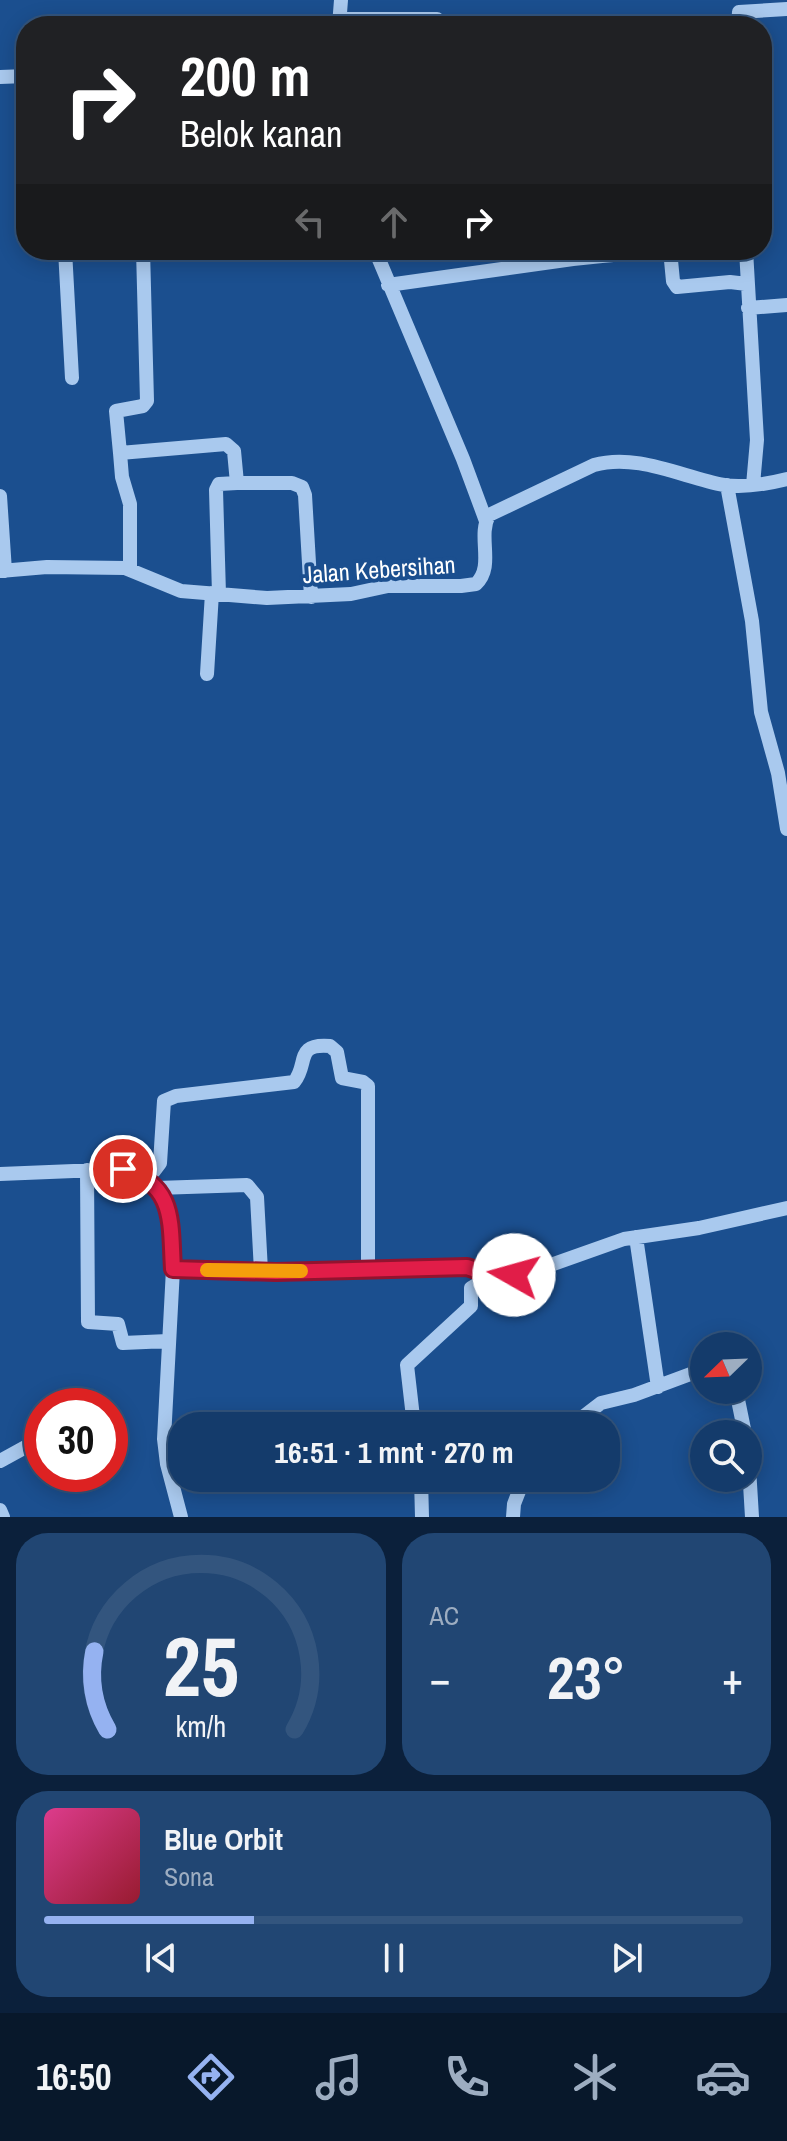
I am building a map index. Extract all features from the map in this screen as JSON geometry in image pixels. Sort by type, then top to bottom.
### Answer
[{"type":"street","points":[[739,16],[739,12],[787,9]]},
{"type":"street","points":[[66,260],[72,378]]},
{"type":"street","points":[[130,570],[130,504],[122,477],[116,411],[143,406],[147,401],[143,260]]},
{"type":"street","points":[[379,260],[486,521],[496,511],[594,465],[610,461],[635,463],[727,485],[753,485],[787,479]]},
{"type":"street","points":[[388,285],[537,260]]},
{"type":"street","points":[[671,260],[673,281],[677,287],[730,282],[747,284]]},
{"type":"street","points":[[746,260],[757,440],[753,485]]},
{"type":"street","points":[[748,308],[787,305]]},
{"type":"street","points":[[120,453],[226,444],[234,451],[237,483]]},
{"type":"street","points":[[207,674],[215,594],[219,484],[292,483],[302,487],[311,597]]},
{"type":"street","points":[[727,485],[752,621],[761,712],[778,773],[787,829]]},
{"type":"street","points":[[0,496],[3,571]]},
{"type":"street","name":"Jalan Kebersihan","points":[[3,571],[90,567],[130,570],[181,591],[267,598],[351,594],[388,586],[461,586],[476,584],[485,570],[486,521]]},
{"type":"street","points":[[145,1176],[160,1163],[164,1101],[176,1096],[294,1082],[306,1051],[314,1046],[330,1046],[337,1052],[342,1078],[368,1086],[368,1268]]},
{"type":"street","points":[[0,1174],[123,1169],[145,1176],[157,1188],[167,1208],[173,1269],[164,1439],[181,1517]]},
{"type":"street","points":[[87,1170],[88,1322],[118,1324],[123,1343],[168,1341]]},
{"type":"street","points":[[157,1188],[247,1185],[252,1188],[257,1197],[261,1271]]},
{"type":"street","points":[[413,1412],[407,1365],[468,1308],[471,1288],[486,1279],[542,1268],[636,1237],[699,1228],[787,1208]]},
{"type":"street","points":[[636,1237],[658,1387]]},
{"type":"street","points":[[173,1269],[261,1271],[467,1267],[479,1271],[486,1279]]},
{"type":"street","points":[[589,1412],[601,1403],[690,1374]]},
{"type":"street","points":[[0,1461],[24,1448]]},
{"type":"street","points":[[421,1492],[422,1517]]},
{"type":"street","points":[[513,1517],[518,1492]]},
{"type":"street","points":[[750,1492],[752,1517]]},
{"type":"street","points":[[0,1510],[3,1517]]},
{"type":"slow traffic","points":[[207,1270],[301,1271]]},
{"type":"route","points":[[123,1169],[145,1176],[157,1188],[167,1208],[173,1269],[276,1272],[467,1267],[479,1271],[486,1279],[514,1275]]}]
